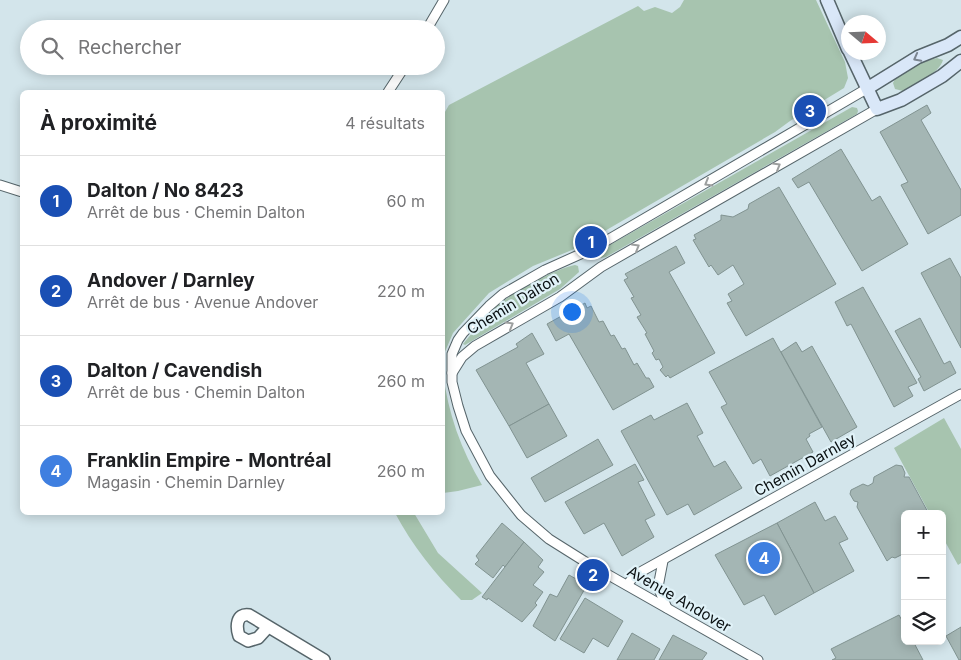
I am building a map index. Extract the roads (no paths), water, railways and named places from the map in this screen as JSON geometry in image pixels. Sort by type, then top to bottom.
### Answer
[{"type":"main road","points":[[827,0],[841,33]]},
{"type":"main road","name":"Chemin Dalton","points":[[868,88],[912,61],[961,37]]},
{"type":"main road","points":[[854,60],[878,109]]},
{"type":"main road","name":"Chemin Dalton","points":[[878,109],[901,100],[937,79],[961,61]]},
{"type":"street","points":[[432,20],[444,0]]},
{"type":"street","points":[[389,90],[399,75]]},
{"type":"street","name":"Chemin Dalton","points":[[451,376],[452,354],[458,340],[496,299],[546,270],[594,248],[868,88]]},
{"type":"street","name":"Chemin Dalton","points":[[451,376],[459,360],[475,346],[560,297],[604,265],[878,109]]},
{"type":"street","points":[[0,185],[20,191]]},
{"type":"street","name":"Avenue Andover","points":[[451,376],[461,418],[471,443],[486,471],[525,519],[549,539],[758,660]]},
{"type":"street","name":"Chemin Darnley","points":[[627,585],[636,575],[961,394]]},
{"type":"street","points":[[663,560],[658,587],[667,608]]},
{"type":"street","points":[[268,627],[324,660]]},
{"type":"place","name":"Dalton / Cavendish","points":[[810,111]]},
{"type":"place","name":"Dalton / No 8423","points":[[591,242]]},
{"type":"place","name":"Franklin Empire - Montréal","points":[[764,558]]},
{"type":"place","name":"Andover / Darnley","points":[[593,575]]}]
